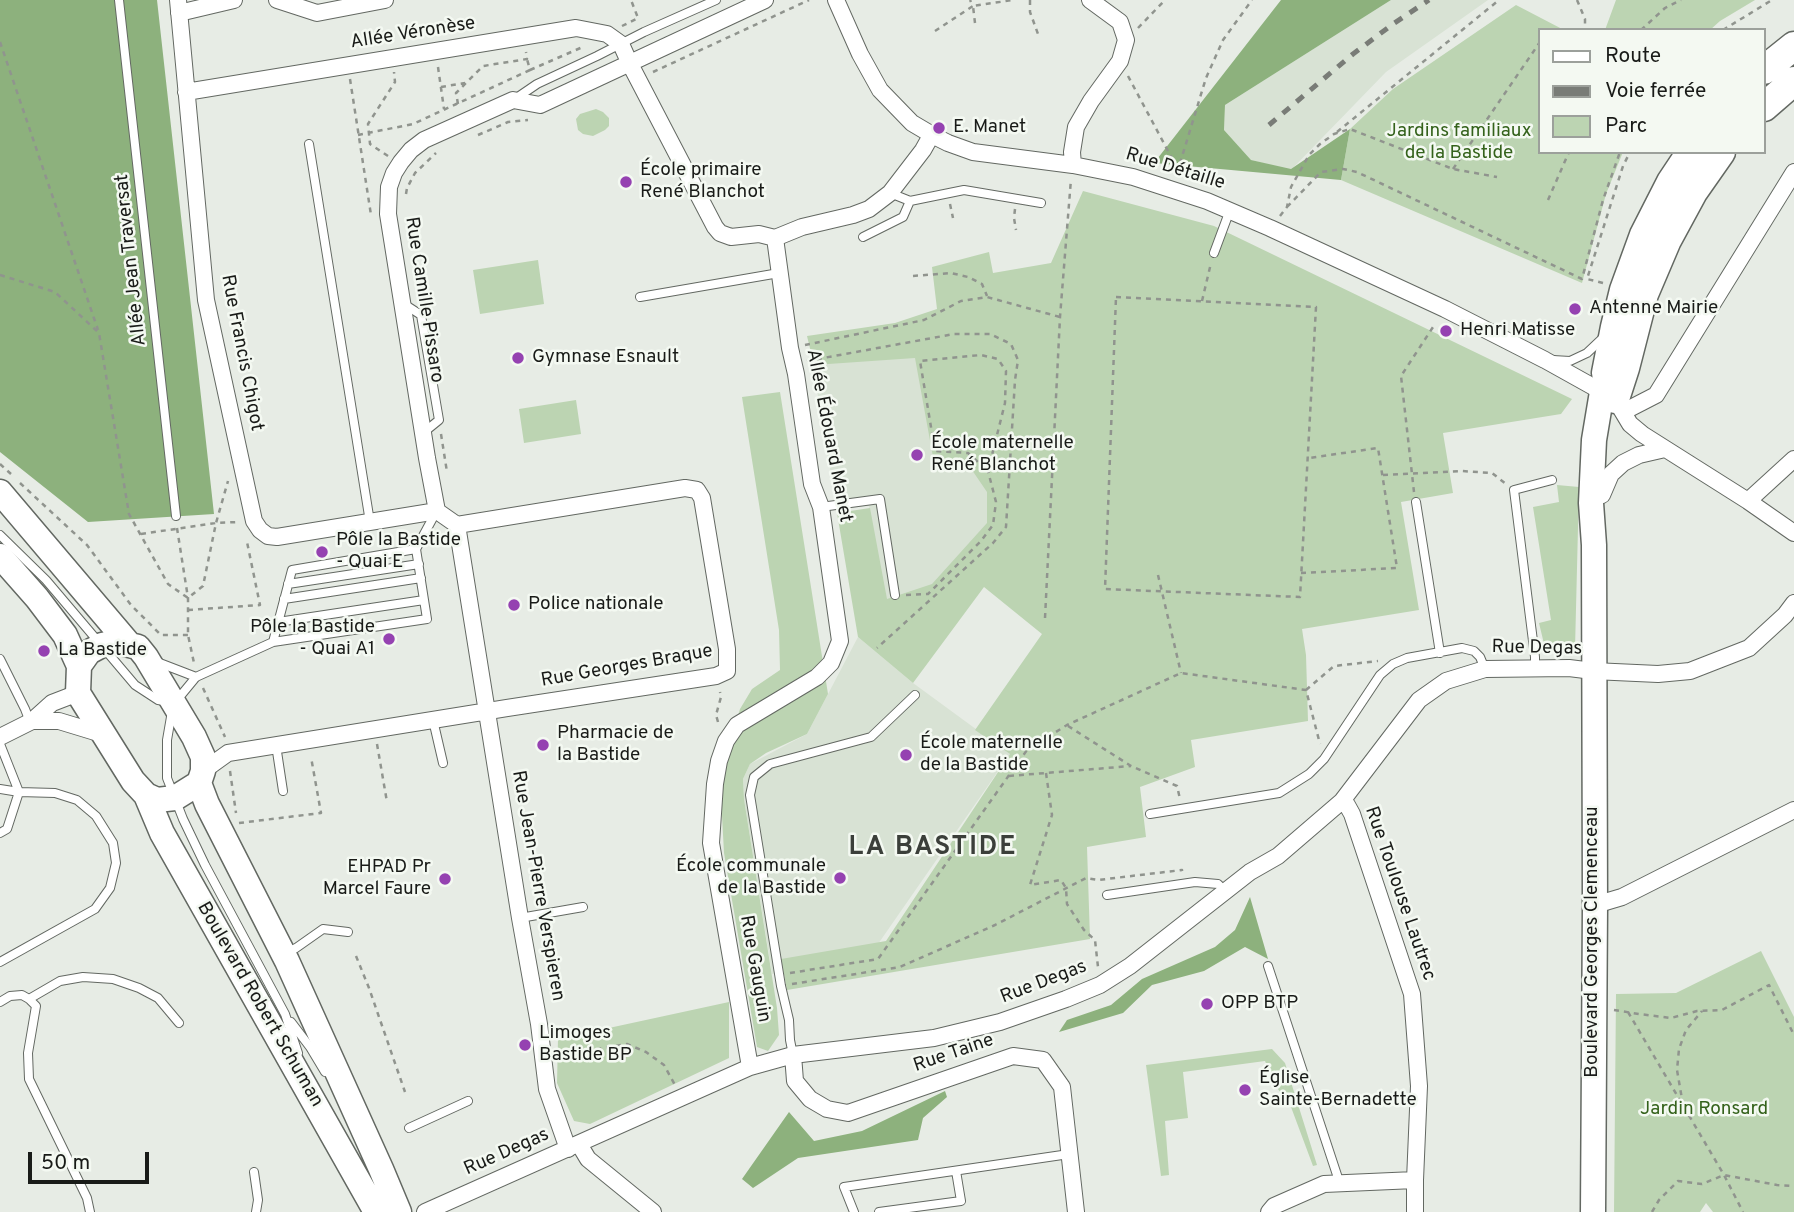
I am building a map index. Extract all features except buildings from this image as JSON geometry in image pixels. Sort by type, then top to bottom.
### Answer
[{"type":"highway","points":[[1766,68],[1794,46]]},
{"type":"highway","points":[[1766,105],[1794,81]]},
{"type":"highway","points":[[1613,401],[1615,327],[1625,290],[1644,235],[1671,182],[1690,154]]},
{"type":"highway","points":[[1613,401],[1625,368],[1644,294],[1667,240],[1693,192],[1720,154]]},
{"type":"main road","points":[[1594,545],[1613,401]]},
{"type":"main road","points":[[1594,545],[1591,503],[1594,440],[1613,401]]},
{"type":"main road","points":[[0,492],[138,651]]},
{"type":"main road","name":"Boulevard Georges Clemenceau","points":[[1593,1212],[1594,545]]},
{"type":"main road","points":[[0,556],[65,635],[79,666],[78,693]]},
{"type":"main road","points":[[79,666],[89,652],[102,645],[117,642],[138,651]]},
{"type":"main road","name":"Boulevard Robert Schuman","points":[[138,651],[174,704],[203,757],[201,777],[206,804],[283,953],[382,1169],[384,1211]]},
{"type":"main road","name":"Boulevard Robert Schuman","points":[[78,693],[133,781],[146,795],[162,833],[349,1163],[384,1211]]},
{"type":"main road","points":[[146,795],[157,800],[175,798],[201,777]]},
{"type":"street","points":[[178,7],[234,0]]},
{"type":"street","points":[[277,0],[317,13],[385,0]]},
{"type":"street","name":"Rue Camille Pissaro","points":[[437,511],[388,214],[389,187],[401,162],[424,140],[447,129],[513,100],[540,105],[633,69],[765,0]]},
{"type":"street","name":"Rue Détaille","points":[[836,0],[860,54],[880,90],[912,123],[932,135],[974,152],[1073,165],[1133,177],[1230,210],[1270,228],[1445,309],[1545,360],[1613,401],[1630,424],[1642,434],[1794,533]]},
{"type":"street","points":[[1073,165],[1076,127],[1120,61],[1126,40],[1119,22],[1090,0]]},
{"type":"street","name":"Rue Francis Chigot","points":[[178,7],[206,300],[243,469],[249,521]]},
{"type":"street","name":"Allée Véronèse","points":[[186,92],[576,28],[607,34],[621,44]]},
{"type":"street","points":[[621,44],[715,227],[720,233],[731,237],[759,234],[775,238],[802,227],[869,209],[890,193],[932,135]]},
{"type":"street","points":[[1613,401],[1656,395],[1794,172]]},
{"type":"street","name":"Allée Édouard Manet","points":[[775,238],[812,484],[821,507],[840,641]]},
{"type":"street","points":[[1602,495],[1611,474],[1623,463],[1639,455],[1665,449]]},
{"type":"street","points":[[1748,501],[1794,459]]},
{"type":"street","name":"Rue Georges Braque","points":[[228,753],[716,676],[727,671],[727,649],[702,498],[697,490],[685,488],[457,525]]},
{"type":"street","points":[[249,521],[268,536],[277,537],[437,511],[457,525],[486,712]]},
{"type":"street","name":"Rue Degas","points":[[425,1212],[750,1067],[793,1055],[934,1038],[1000,1022],[1100,985],[1163,942],[1250,872],[1278,856],[1342,802],[1419,700],[1446,681],[1485,669],[1576,668],[1658,674],[1690,671],[1749,648],[1785,615],[1794,603]]},
{"type":"street","name":"Rue Gauguin","points":[[750,1067],[711,843],[719,761],[726,741],[737,724],[817,677],[831,663],[840,641]]},
{"type":"street","points":[[0,737],[31,721],[52,704],[78,693]]},
{"type":"street","name":"Rue Jean-Pierre Verspieren","points":[[486,712],[540,1024],[547,1089],[573,1146]]},
{"type":"street","points":[[31,721],[59,721],[104,735]]},
{"type":"street","points":[[194,737],[228,753],[201,777]]},
{"type":"street","name":"Rue Toulouse Lautrec","points":[[1342,802],[1352,814],[1412,994],[1419,1086],[1415,1212]]},
{"type":"street","points":[[1595,905],[1622,897],[1794,810]]},
{"type":"street","name":"Rue Taine","points":[[793,1055],[795,1080],[810,1099],[827,1110],[848,1113],[1013,1056],[1043,1060],[1062,1087],[1076,1212]]},
{"type":"street","points":[[573,1146],[646,1210]]},
{"type":"street","points":[[1269,1212],[1274,1206],[1324,1184],[1415,1180]]},
{"type":"lane","name":"Allée Jean Traversat","points":[[119,0],[176,516]]},
{"type":"lane","points":[[513,100],[537,84],[716,0]]},
{"type":"lane","points":[[309,144],[370,522]]},
{"type":"lane","points":[[890,193],[911,201],[964,190],[1041,203]]},
{"type":"lane","points":[[863,237],[903,217],[911,201]]},
{"type":"lane","points":[[1214,253],[1230,210]]},
{"type":"lane","points":[[640,297],[779,274]]},
{"type":"lane","points":[[1545,360],[1570,361],[1587,353],[1615,327]]},
{"type":"lane","points":[[1535,667],[1514,490],[1552,480]]},
{"type":"lane","points":[[821,507],[880,499],[895,595]]},
{"type":"lane","points":[[1416,502],[1440,653]]},
{"type":"lane","points":[[329,1080],[310,1047],[285,1014],[205,865],[167,778],[167,740],[174,704],[196,677],[273,642],[427,619],[416,549],[437,511]]},
{"type":"lane","points":[[0,535],[46,580],[135,685],[158,700],[174,704]]},
{"type":"lane","points":[[273,642],[292,570],[416,549]]},
{"type":"lane","points":[[288,584],[419,564]]},
{"type":"lane","points":[[284,599],[421,579]]},
{"type":"lane","points":[[278,622],[424,600]]},
{"type":"lane","points":[[1150,814],[1279,793],[1309,774],[1324,759],[1380,675],[1393,664],[1407,658],[1462,648],[1474,651],[1485,669]]},
{"type":"lane","points":[[138,651],[196,677]]},
{"type":"lane","points":[[0,659],[31,721]]},
{"type":"lane","points":[[793,1055],[750,795],[754,777],[770,764],[871,737],[915,695]]},
{"type":"lane","points":[[433,720],[443,764]]},
{"type":"lane","points":[[0,744],[19,792],[7,829],[0,833]]},
{"type":"lane","points":[[276,745],[283,791]]},
{"type":"lane","points":[[0,789],[55,793],[77,800],[96,816],[113,843],[116,863],[110,888],[95,909],[0,962]]},
{"type":"lane","points":[[1107,895],[1204,882],[1218,884],[1225,891]]},
{"type":"lane","points":[[520,918],[583,907]]},
{"type":"lane","points":[[283,953],[296,948],[323,929],[348,932]]},
{"type":"lane","points":[[1268,967],[1340,1184]]},
{"type":"lane","points":[[29,999],[60,981],[83,977],[113,979],[158,998],[179,1023]]},
{"type":"lane","points":[[0,1002],[10,996],[22,995],[36,1006],[28,1053],[29,1079],[87,1198],[90,1212]]},
{"type":"lane","points":[[285,1014],[299,1056]]},
{"type":"lane","points":[[305,1068],[349,1163]]},
{"type":"lane","points":[[336,1091],[382,1169]]},
{"type":"lane","points":[[409,1128],[468,1101]]},
{"type":"lane","points":[[854,1212],[845,1187],[1069,1154]]},
{"type":"lane","points":[[879,1212],[961,1201],[956,1171]]},
{"type":"lane","points":[[254,1172],[258,1200],[256,1212]]},
{"type":"path","points":[[633,69],[651,73],[808,0]]},
{"type":"path","points":[[970,0],[975,23]]},
{"type":"path","points":[[935,31],[973,6],[1013,0]]},
{"type":"path","points":[[1030,0],[1030,12],[1038,34]]},
{"type":"path","points":[[1126,40],[1165,0]]},
{"type":"path","points":[[1175,190],[1177,168],[1206,78],[1223,40],[1252,0]]},
{"type":"path","points":[[1287,207],[1291,187],[1300,169],[1320,144],[1499,0]]},
{"type":"path","points":[[1577,0],[1585,19],[1585,28]]},
{"type":"path","points":[[1643,28],[1665,8],[1681,0]]},
{"type":"path","points":[[1726,28],[1772,0]]},
{"type":"path","points":[[358,135],[413,124],[530,70],[523,37]]},
{"type":"path","points":[[0,41],[99,332],[129,514],[168,584],[188,598]]},
{"type":"path","points":[[1453,169],[1538,45]]},
{"type":"path","points":[[406,199],[407,188],[415,173],[436,153],[452,147],[436,51]]},
{"type":"path","points":[[392,58],[396,82],[368,124],[370,144],[415,173]]},
{"type":"path","points":[[458,104],[456,93],[483,66],[527,59]]},
{"type":"path","points":[[1120,61],[1177,168]]},
{"type":"path","points":[[441,87],[467,83]]},
{"type":"path","points":[[474,137],[508,122],[533,119]]},
{"type":"path","points":[[1334,134],[1350,129],[1453,169],[1497,177]]},
{"type":"path","points":[[1548,200],[1568,154]]},
{"type":"path","points":[[1270,228],[1321,172],[1343,169],[1357,172],[1581,279],[1603,200],[1619,154]]},
{"type":"path","points":[[1625,290],[1587,279],[1629,154]]},
{"type":"path","points":[[1045,618],[1060,317],[1073,165]]},
{"type":"path","points":[[1016,200],[1016,230]]},
{"type":"path","points":[[1201,302],[1214,253]]},
{"type":"path","points":[[913,276],[951,273],[968,277],[982,284],[987,297]]},
{"type":"path","points":[[0,275],[55,292],[99,332]]},
{"type":"path","points":[[792,356],[924,320],[961,301],[987,297],[1060,317]]},
{"type":"path","points":[[1116,297],[1316,307],[1307,458],[1300,597],[1105,589],[1116,297]]},
{"type":"path","points":[[1416,502],[1401,376],[1445,309]]},
{"type":"path","points":[[792,356],[954,334],[990,334],[1011,344],[1018,360],[1006,527],[993,543],[877,648]]},
{"type":"path","points":[[895,595],[929,594],[993,525],[996,502],[988,471],[1004,403],[1006,371],[998,359],[981,355],[920,361],[935,451],[968,453],[988,471]]},
{"type":"path","points":[[1301,573],[1396,568],[1378,447],[1307,458]]},
{"type":"path","points":[[0,464],[87,545],[131,605],[161,635],[188,635]]},
{"type":"path","points":[[188,598],[203,586],[216,523],[231,473],[243,469]]},
{"type":"path","points":[[1382,475],[1462,471],[1492,473],[1514,490]]},
{"type":"path","points":[[141,534],[249,521],[260,605],[188,610]]},
{"type":"path","points":[[177,529],[188,598],[188,635],[196,677],[225,738],[228,753]]},
{"type":"path","points":[[1158,575],[1181,673]]},
{"type":"path","points":[[780,975],[878,959],[1027,750],[1067,725],[1181,673],[1306,690],[1334,666],[1407,658]]},
{"type":"path","points":[[716,676],[721,697],[716,715],[726,741]]},
{"type":"path","points":[[1306,690],[1324,759]]},
{"type":"path","points":[[1067,725],[1132,766],[1177,786],[1182,808]]},
{"type":"path","points":[[375,729],[387,803]]},
{"type":"path","points":[[237,824],[321,813],[308,740]]},
{"type":"path","points":[[1008,776],[1132,766]]},
{"type":"path","points":[[1046,773],[1052,815],[1030,885],[1061,880],[1066,888],[1067,904],[1084,930],[1095,940],[1100,985]]},
{"type":"path","points":[[781,986],[900,967],[995,925],[1086,878],[1098,880],[1182,870],[1182,883]]},
{"type":"path","points":[[356,956],[405,1091]]},
{"type":"path","points":[[1594,1006],[1671,1018],[1702,1011],[1722,1010],[1769,985],[1794,1035]]},
{"type":"path","points":[[1684,1109],[1677,1070],[1679,1049],[1686,1030],[1702,1011]]},
{"type":"path","points":[[1628,1012],[1743,1212]]},
{"type":"path","points":[[543,1058],[627,1044],[646,1052],[664,1065],[683,1098]]},
{"type":"path","points":[[1652,1212],[1659,1200],[1678,1181],[1702,1184],[1724,1175],[1794,1186]]},
{"type":"shaded area","points":[[1391,0],[1488,0],[1386,72],[1291,170],[1251,160],[1224,130],[1225,105]]},
{"type":"shaded area","name":"École maternelle René Blanchot","points":[[968,340],[1002,525],[890,628],[869,506],[837,509],[814,363]]},
{"type":"shaded area","name":"École communale de la Bastide","points":[[858,637],[913,683],[1010,754],[869,957],[772,974],[743,779],[750,764],[807,734]]},
{"type":"green space","points":[[0,0],[157,0],[214,514],[88,522],[0,452]]},
{"type":"green space","points":[[1281,0],[1391,0],[1225,105],[1224,130],[1251,160],[1291,169],[1350,129],[1341,180],[1154,163]]},
{"type":"green space","points":[[1616,0],[1755,0],[1712,28],[1606,28]]},
{"type":"green space","name":"Jardins familiaux de la Bastide","points":[[1516,5],[1560,28],[1538,28],[1538,154],[1622,154],[1606,194],[1582,283],[1341,180],[1350,129],[1393,89]]},
{"type":"green space","points":[[596,109],[609,118],[609,126],[593,136],[583,134],[578,130],[576,119],[580,114]]},
{"type":"green space","points":[[1083,191],[1214,226],[1572,399],[1561,414],[1443,433],[1453,493],[1401,502],[1419,610],[1302,629],[1306,655],[1308,721],[1191,740],[1195,767],[1140,787],[1146,837],[1087,847],[1090,939],[787,990],[781,959],[886,941],[1010,754],[975,730],[1042,634],[984,587],[913,683],[858,637],[837,513],[870,508],[887,599],[932,584],[987,523],[987,492],[972,470],[933,457],[915,358],[814,365],[807,336],[895,323],[937,309],[932,267],[989,252],[993,273],[1051,263]]},
{"type":"green space","points":[[538,260],[544,304],[480,314],[473,270]]},
{"type":"green space","points":[[780,392],[828,694],[807,734],[766,753],[750,764],[743,779],[777,1008],[779,1035],[768,1051],[757,1047],[724,853],[721,797],[729,746],[740,709],[752,689],[780,670],[779,630],[742,397]]},
{"type":"green space","points":[[576,400],[581,434],[524,443],[519,409]]},
{"type":"green space","points":[[1557,485],[1579,487],[1575,649],[1545,648],[1539,623],[1551,620],[1533,507],[1559,502]]},
{"type":"green space","points":[[1250,897],[1268,959],[1245,947],[1204,971],[1152,985],[1123,1013],[1059,1032],[1067,1020],[1111,1005],[1142,979],[1215,947],[1235,930]]},
{"type":"green space","name":"Jardin Ronsard","points":[[1761,951],[1794,1017],[1794,1212],[1713,1212],[1706,1203],[1700,1212],[1614,1212],[1616,994],[1676,993]]},
{"type":"green space","points":[[729,1002],[729,1058],[590,1124],[574,1121],[557,1083],[558,1039]]},
{"type":"green space","points":[[1272,1049],[1285,1063],[1317,1165],[1313,1166],[1291,1107],[1275,1085],[1265,1061],[1183,1072],[1188,1118],[1165,1121],[1169,1175],[1161,1176],[1146,1065]]},
{"type":"green space","points":[[945,1091],[947,1097],[923,1118],[918,1140],[798,1158],[753,1188],[742,1179],[789,1112],[814,1141],[862,1131]]},
{"type":"railway","points":[[1269,125],[1353,54],[1429,0]]},
{"type":"place","name":"E. Manet","points":[[939,128]]},
{"type":"place","name":"École primaire René Blanchot","points":[[626,182]]},
{"type":"place","name":"Antenne Mairie","points":[[1575,309]]},
{"type":"place","name":"Henri Matisse","points":[[1446,331]]},
{"type":"place","name":"Gymnase Esnault","points":[[518,358]]},
{"type":"place","name":"École maternelle René Blanchot","points":[[917,455]]},
{"type":"place","name":"Pôle la Bastide - Quai E","points":[[322,552]]},
{"type":"place","name":"Police nationale","points":[[514,605]]},
{"type":"place","name":"Pôle la Bastide - Quai A1","points":[[389,639]]},
{"type":"place","name":"La Bastide","points":[[44,651]]},
{"type":"place","name":"Pharmacie de la Bastide","points":[[543,745]]},
{"type":"place","name":"École maternelle de la Bastide","points":[[906,755]]},
{"type":"place","name":"École communale de la Bastide","points":[[840,878]]},
{"type":"place","name":"EHPAD Pr Marcel Faure","points":[[445,879]]},
{"type":"place","name":"OPP BTP","points":[[1207,1004]]},
{"type":"place","name":"Limoges Bastide BP","points":[[525,1045]]},
{"type":"place","name":"Église Sainte-Bernadette","points":[[1245,1090]]},
{"type":"district","name":"LA BASTIDE","points":[[933,849]]}]
